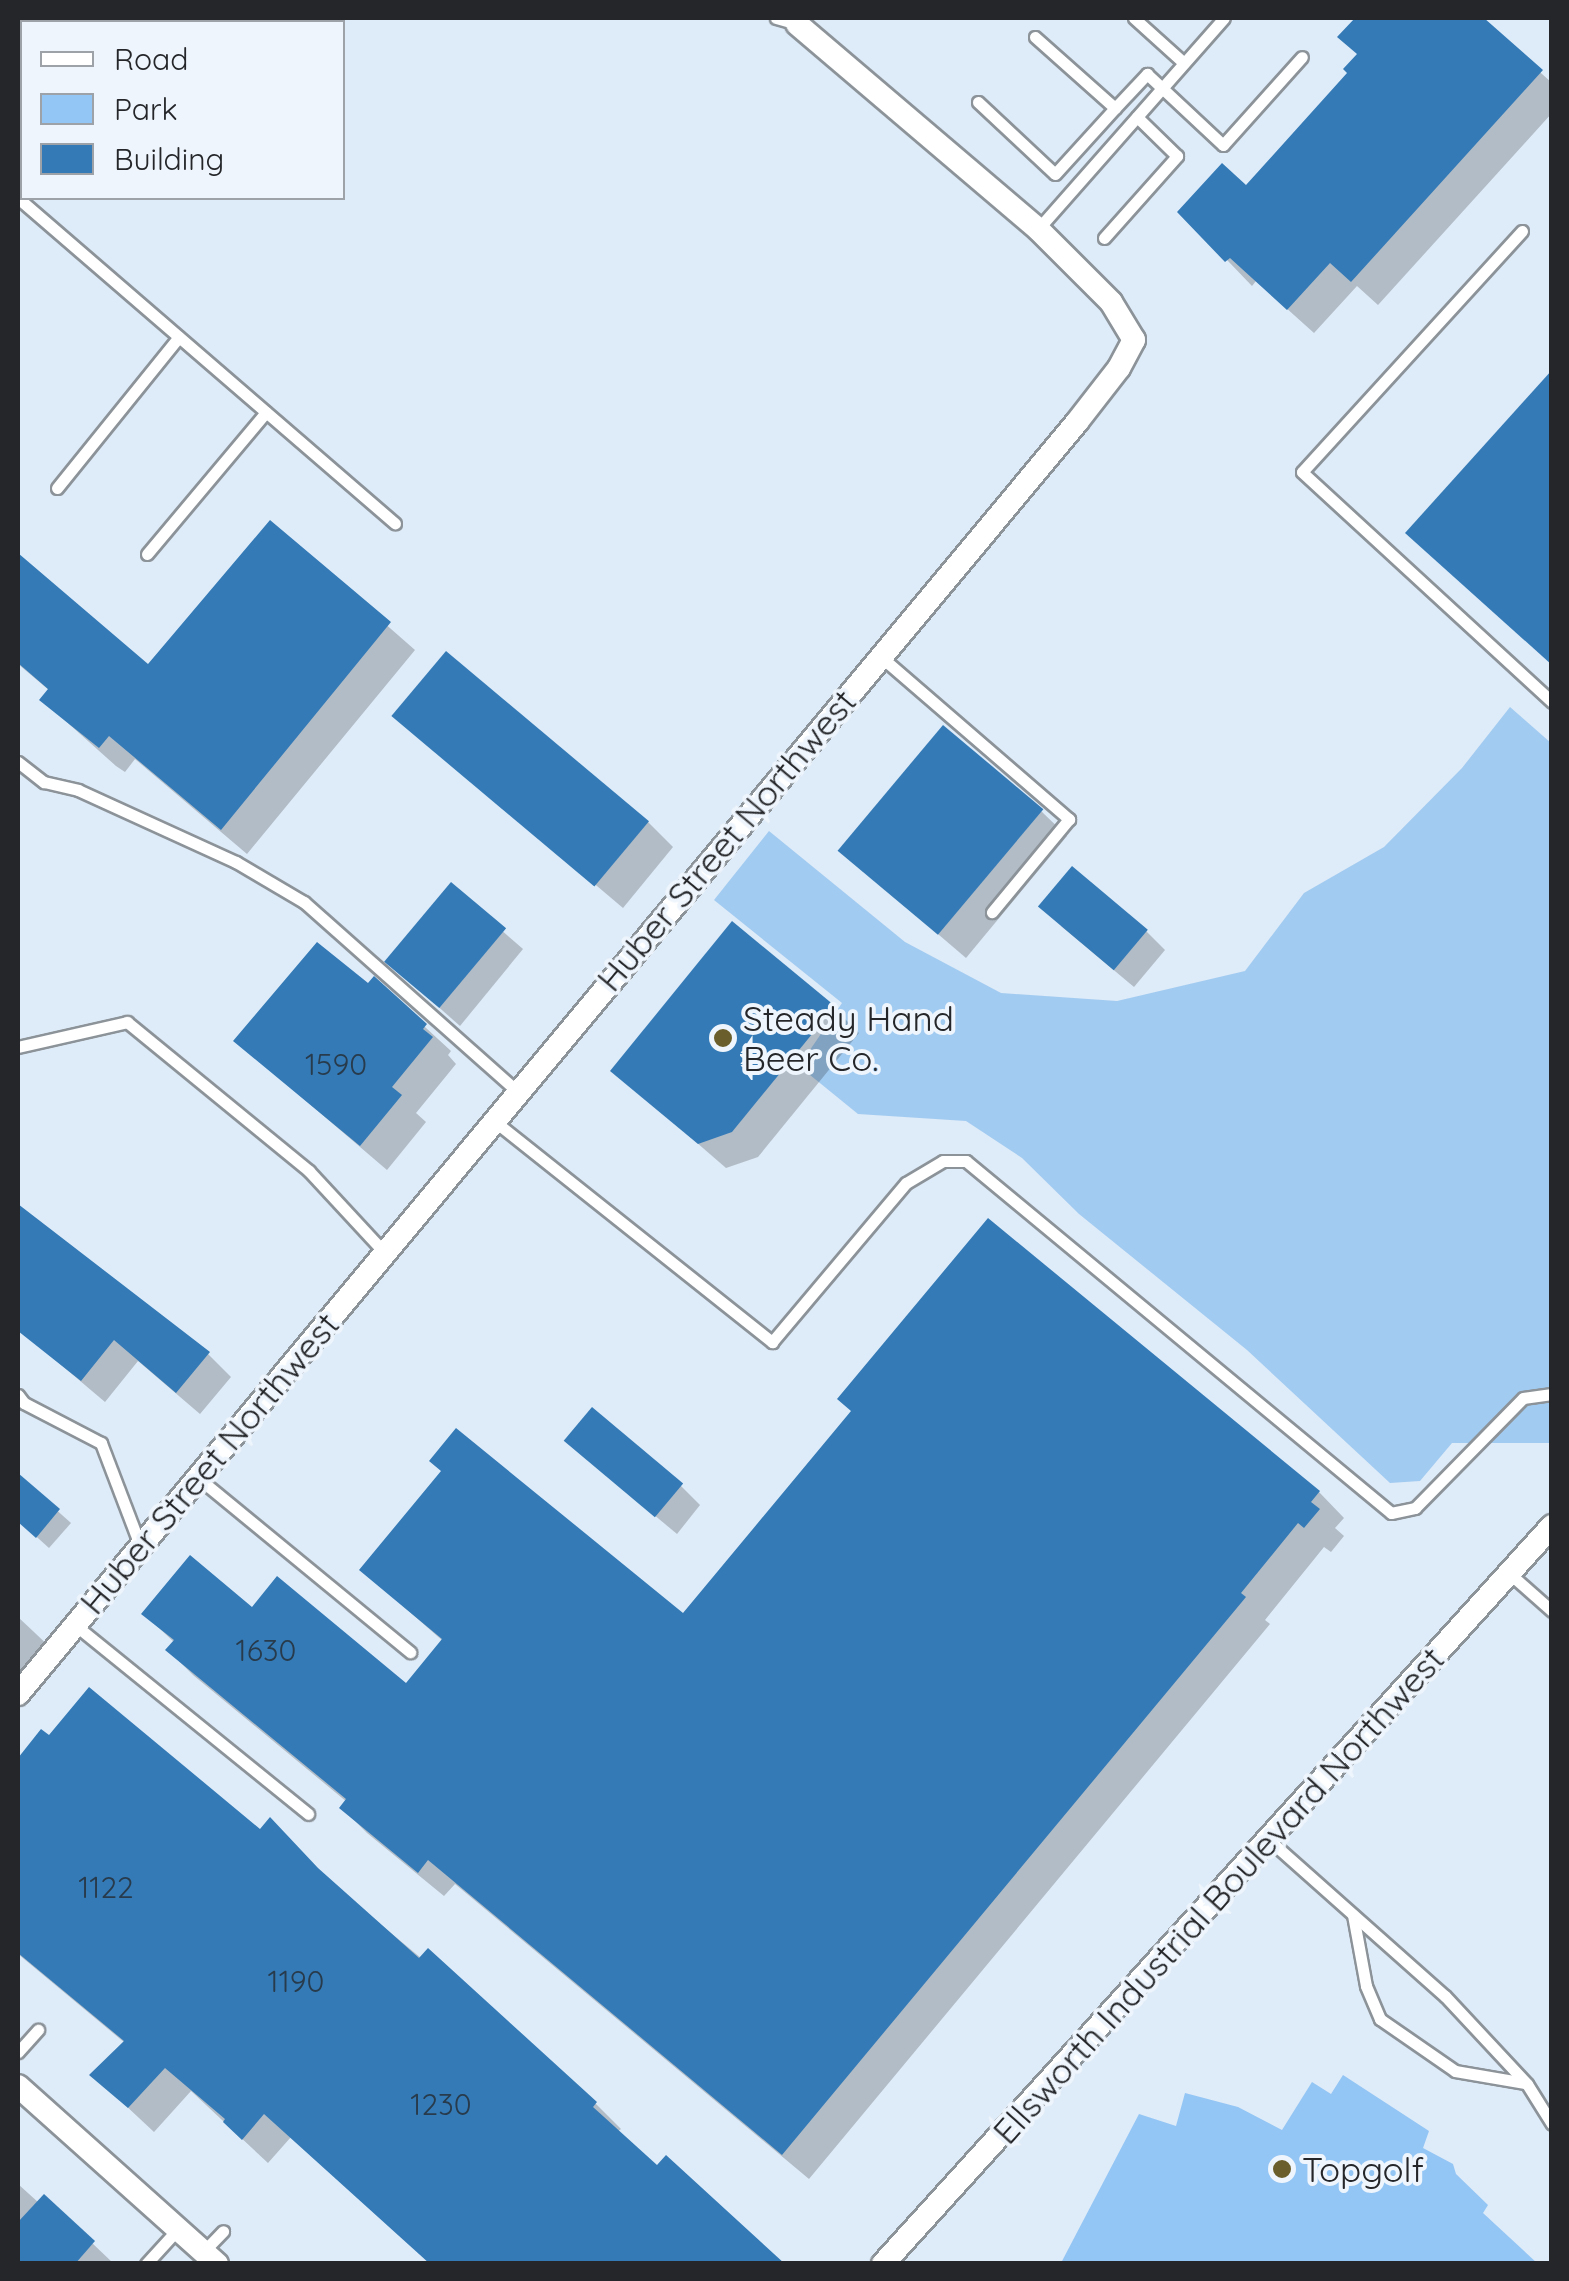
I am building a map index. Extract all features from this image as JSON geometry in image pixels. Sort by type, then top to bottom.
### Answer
[{"type":"street","name":"Huber Street Northwest","points":[[18,1694],[1078,422],[1119,368],[1134,340],[1111,302],[1038,229],[787,21]]},
{"type":"street","name":"Ellsworth Industrial Boulevard Northwest","points":[[884,2264],[1552,1526]]},
{"type":"street","points":[[18,2086],[210,2258]]},
{"type":"lane","points":[[1134,18],[1184,63]]},
{"type":"lane","points":[[1038,229],[1224,18]]},
{"type":"lane","points":[[1035,37],[1115,108]]},
{"type":"lane","points":[[978,102],[1055,174],[1147,74],[1223,145],[1302,56]]},
{"type":"lane","points":[[1104,238],[1177,156],[1137,117]]},
{"type":"lane","points":[[20,200],[395,523]]},
{"type":"lane","points":[[1522,231],[1302,472],[1552,702]]},
{"type":"lane","points":[[57,488],[180,337]]},
{"type":"lane","points":[[147,554],[266,412]]},
{"type":"lane","points":[[880,656],[1069,819],[992,912]]},
{"type":"lane","points":[[18,762],[44,782],[78,790],[236,862],[304,902],[517,1091]]},
{"type":"lane","points":[[18,1047],[128,1022],[309,1171],[384,1252]]},
{"type":"lane","points":[[493,1120],[772,1342],[906,1183],[943,1161],[966,1160],[1391,1513],[1415,1508],[1523,1398],[1552,1394]]},
{"type":"lane","points":[[18,1395],[24,1403],[101,1443],[140,1546]]},
{"type":"lane","points":[[198,1477],[410,1652]]},
{"type":"lane","points":[[1509,1573],[1552,1611]]},
{"type":"lane","points":[[75,1624],[308,1814]]},
{"type":"lane","points":[[1268,1839],[1445,1996],[1527,2084],[1552,2124]]},
{"type":"lane","points":[[1354,1914],[1366,1986],[1380,2019],[1455,2071],[1527,2084]]},
{"type":"lane","points":[[18,2052],[38,2030]]},
{"type":"lane","points":[[146,2264],[178,2229]]},
{"type":"lane","points":[[210,2258],[222,2231]]},
{"type":"shaded area","points":[[18,18],[1551,18],[1551,2263],[18,2263]]},
{"type":"shaded area","points":[[1510,707],[1551,743],[1551,1443],[1452,1443],[1420,1481],[1390,1483],[1247,1350],[1079,1214],[1022,1158],[966,1121],[858,1114],[799,1066],[842,1003],[714,900],[769,831],[905,942],[1001,993],[1117,1001],[1245,971],[1304,893],[1384,847],[1462,768]]},
{"type":"green space","name":"Topgolf","points":[[1343,2075],[1429,2131],[1423,2148],[1453,2164],[1456,2174],[1488,2205],[1483,2213],[1537,2263],[1061,2263],[1139,2114],[1176,2126],[1185,2093],[1238,2107],[1282,2130],[1312,2082],[1331,2094]]},
{"type":"building","points":[[1355,18],[1484,18],[1543,70],[1351,282],[1330,263],[1287,310],[1230,258],[1225,262],[1177,212],[1222,163],[1246,185],[1347,73],[1343,69],[1357,54],[1337,37]]},
{"type":"building","points":[[1552,370],[1552,665],[1405,533]]},
{"type":"building","points":[[270,520],[391,622],[221,830],[109,736],[99,748],[39,700],[48,689],[18,663],[18,553],[148,664]]},
{"type":"building","points":[[446,651],[649,821],[594,886],[391,716]]},
{"type":"building","points":[[943,725],[1043,809],[938,935],[838,851]]},
{"type":"building","points":[[1072,866],[1148,930],[1114,970],[1038,907]]},
{"type":"building","points":[[451,882],[506,928],[439,1008],[384,962]]},
{"type":"building","name":"Steady Hand Beer Co.","points":[[732,921],[835,1006],[732,1132],[698,1144],[610,1071]]},
{"type":"building","points":[[317,942],[368,983],[374,976],[427,1024],[423,1029],[433,1037],[392,1087],[402,1095],[360,1146],[233,1041]]},
{"type":"building","points":[[18,1204],[210,1352],[176,1393],[114,1340],[81,1381],[18,1331]]},
{"type":"building","points":[[988,1218],[1320,1491],[1311,1502],[1320,1509],[1304,1528],[1298,1523],[1241,1593],[1246,1597],[782,2155],[428,1860],[418,1873],[339,1808],[346,1799],[165,1650],[174,1640],[141,1614],[190,1555],[252,1607],[277,1576],[406,1683],[442,1639],[359,1570],[441,1471],[429,1461],[456,1428],[683,1613],[851,1411],[837,1399]]},
{"type":"building","points":[[592,1407],[683,1483],[655,1517],[564,1441]]},
{"type":"building","points":[[18,1473],[60,1509],[36,1538],[18,1522]]},
{"type":"building","points":[[89,1687],[260,1829],[270,1817],[318,1868],[419,1958],[428,1948],[597,2102],[593,2107],[657,2165],[666,2155],[785,2264],[430,2264],[264,2114],[242,2140],[223,2122],[225,2119],[165,2068],[128,2108],[89,2075],[124,2041],[18,1953],[18,1758],[41,1729],[49,1735]]},
{"type":"building","points":[[44,2194],[95,2241],[75,2264],[18,2264],[18,2222]]},
{"type":"place","name":"Steady Hand Beer Co.","points":[[723,1038]]},
{"type":"place","name":"Topgolf","points":[[1282,2169]]}]
